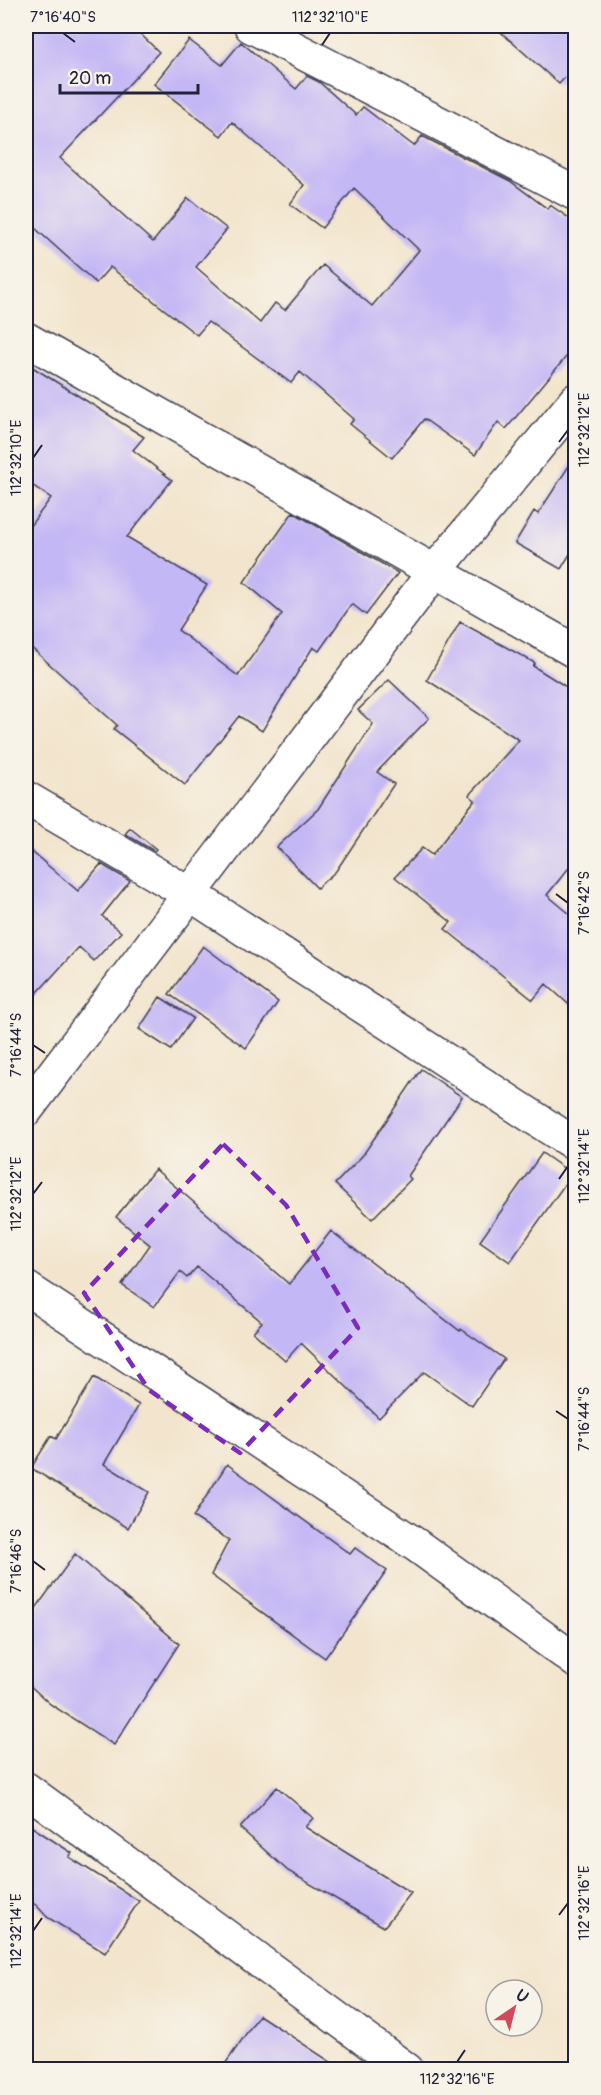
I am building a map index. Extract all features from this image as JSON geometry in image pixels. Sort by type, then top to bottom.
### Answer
[{"type":"street","points":[[251,26],[576,194]]},
{"type":"street","points":[[26,339],[576,651]]},
{"type":"street","points":[[26,1110],[435,572],[576,400]]},
{"type":"street","points":[[26,798],[190,894],[576,1144]]},
{"type":"street","points":[[26,1288],[416,1545],[576,1661]]},
{"type":"street","points":[[26,1789],[407,2070]]},
{"type":"highlighted area","points":[[223,1144],[286,1205],[358,1328],[240,1453],[149,1390],[84,1293]]},
{"type":"building","points":[[26,26],[132,26],[159,52],[60,158],[153,242],[188,198],[227,229],[196,267],[260,323],[275,303],[285,310],[323,265],[372,306],[419,250],[354,188],[322,228],[290,204],[304,185],[232,122],[221,136],[154,84],[189,40],[222,65],[241,42],[296,89],[307,76],[319,82],[356,115],[363,107],[414,146],[422,136],[510,181],[548,209],[550,205],[576,223],[576,345],[506,429],[498,422],[475,455],[424,419],[392,458],[350,424],[354,419],[300,372],[291,383],[208,322],[197,335],[110,267],[96,283],[26,220]]},
{"type":"building","points":[[494,26],[576,26],[576,66],[559,84]]},
{"type":"building","points":[[26,363],[144,437],[133,450],[172,480],[127,537],[207,585],[178,630],[238,676],[282,614],[244,582],[293,512],[398,573],[366,615],[352,604],[319,651],[313,647],[262,731],[239,716],[185,785],[114,729],[117,725],[26,643],[26,531],[51,498],[26,481]]},
{"type":"building","points":[[576,455],[576,544],[561,569],[515,543],[534,511],[538,514]]},
{"type":"building","points":[[460,622],[535,663],[533,666],[576,693],[576,859],[547,895],[576,919],[576,1011],[546,984],[533,1000],[445,929],[451,922],[395,877],[422,848],[432,855],[475,800],[469,795],[519,740],[427,680]]},
{"type":"building","points":[[389,680],[429,718],[377,772],[394,784],[336,871],[317,888],[277,847],[318,809],[373,724],[358,710]]},
{"type":"building","points":[[130,828],[156,849],[154,851],[125,834]]},
{"type":"building","points":[[26,847],[78,891],[101,864],[130,881],[102,916],[121,932],[94,961],[79,947],[26,1005]]},
{"type":"building","points":[[203,946],[278,1002],[246,1048],[169,994]]},
{"type":"building","points":[[160,997],[193,1018],[171,1050],[139,1029]]},
{"type":"building","points":[[421,1069],[462,1097],[408,1176],[411,1179],[372,1219],[335,1184],[363,1155]]},
{"type":"building","points":[[542,1153],[572,1174],[510,1262],[480,1241]]},
{"type":"building","points":[[155,1169],[289,1284],[331,1231],[460,1331],[461,1329],[504,1359],[472,1406],[424,1372],[379,1418],[301,1343],[285,1361],[253,1332],[262,1322],[197,1267],[187,1278],[180,1272],[154,1307],[122,1285],[150,1245],[116,1217]]},
{"type":"building","points":[[94,1377],[139,1405],[104,1464],[149,1492],[128,1528],[31,1468],[51,1436],[56,1439]]},
{"type":"building","points":[[227,1464],[350,1554],[355,1548],[387,1571],[325,1658],[211,1575],[229,1540],[193,1517]]},
{"type":"building","points":[[75,1554],[179,1644],[114,1745],[50,1704],[26,1682],[26,1622]]},
{"type":"building","points":[[277,1787],[313,1818],[305,1827],[411,1893],[384,1927],[288,1871],[240,1828]]},
{"type":"building","points":[[26,1823],[72,1853],[69,1857],[139,1901],[105,1953],[47,1917],[26,1898]]},
{"type":"building","points":[[259,2015],[343,2070],[221,2070]]}]
